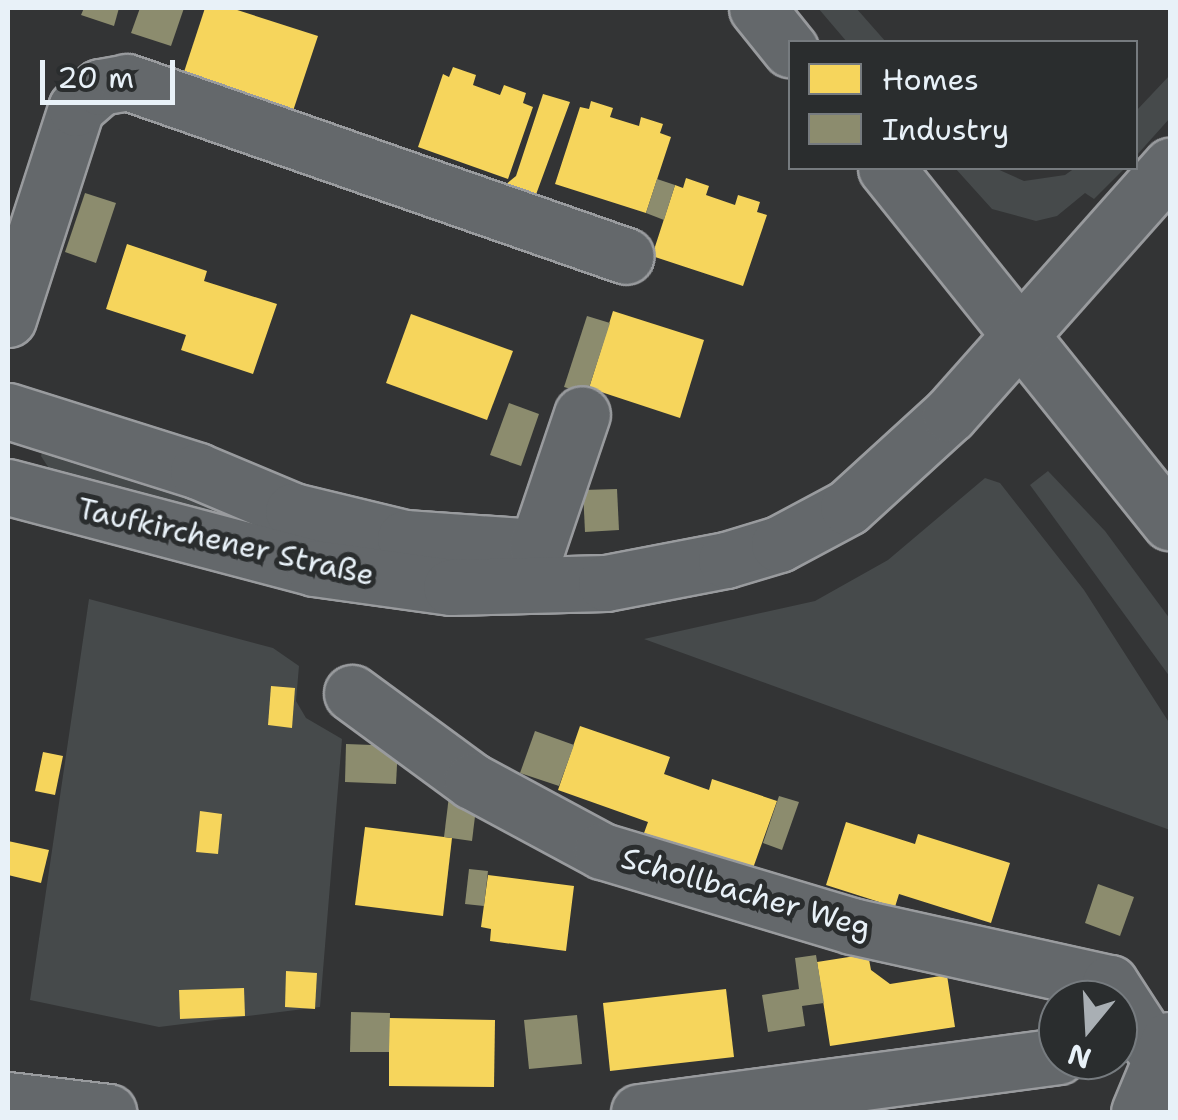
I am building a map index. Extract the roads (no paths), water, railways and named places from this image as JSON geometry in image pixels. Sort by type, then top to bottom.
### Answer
[{"type":"main road","points":[[758,8],[788,46]]},
{"type":"main road","points":[[8,319],[76,108],[100,87],[127,82],[501,206],[626,256]]},
{"type":"main road","name":"Taufkirchener Straße","points":[[8,487],[314,568],[450,588],[606,583],[779,544],[848,508],[950,414],[1017,332],[1170,166]]},
{"type":"main road","points":[[888,170],[1170,522]]},
{"type":"main road","name":"Taufkirchener Straße","points":[[8,411],[198,472],[293,511],[405,538],[536,547],[582,414]]},
{"type":"main road","name":"Schollbacher Weg","points":[[352,694],[472,781],[602,851],[852,926],[1110,983],[1152,1043]]},
{"type":"main road","points":[[1139,1112],[1152,1043]]},
{"type":"main road","points":[[639,1112],[1038,1059]]},
{"type":"main road","points":[[8,1100],[108,1112]]}]
